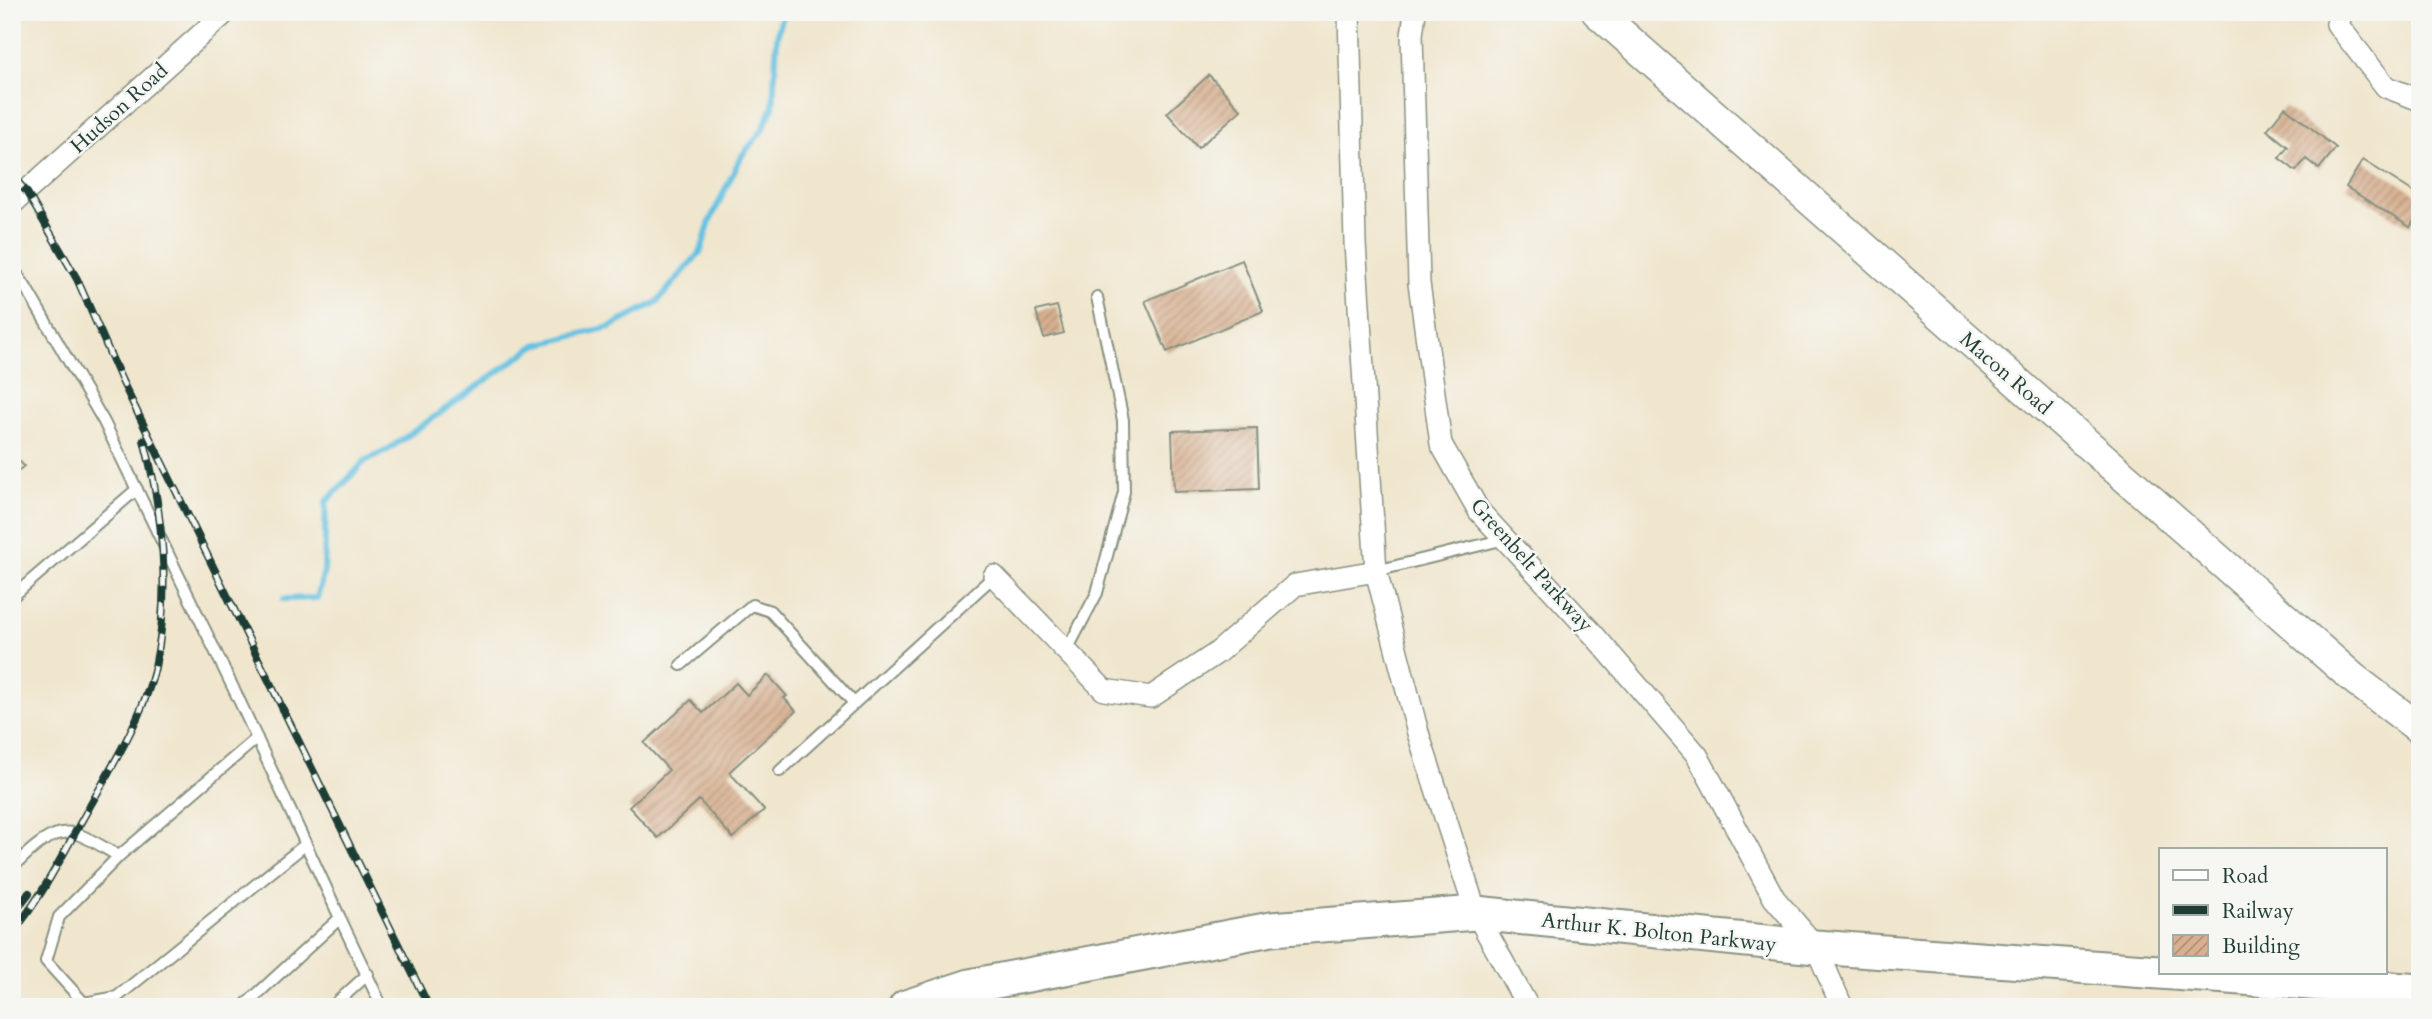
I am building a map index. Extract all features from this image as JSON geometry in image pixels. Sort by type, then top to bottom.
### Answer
[{"type":"main road","name":"Macon Road","points":[[1597,12],[2353,678],[2420,729]]},
{"type":"main road","name":"Arthur K. Bolton Parkway","points":[[906,1007],[970,986],[1271,929],[1476,913],[1816,947],[2159,972]]},
{"type":"main road","name":"Arthur K. Bolton Parkway","points":[[2187,974],[2420,991]]},
{"type":"street","name":"Hudson Road","points":[[12,204],[226,12]]},
{"type":"street","points":[[1349,12],[1355,243],[1376,571],[1418,733],[1476,913],[1528,1007]]},
{"type":"street","name":"Greenbelt Parkway","points":[[1415,12],[1412,35],[1419,283],[1441,444],[1479,511],[1593,634],[1697,755],[1774,898],[1816,947],[1842,1007]]},
{"type":"street","points":[[2340,18],[2386,87],[2420,100]]},
{"type":"street","points":[[994,576],[1104,690],[1151,698],[1217,653],[1295,585],[1376,571]]},
{"type":"lane","points":[[12,268],[104,422],[257,738],[382,1007]]},
{"type":"lane","points":[[1067,650],[1097,593],[1124,492],[1124,420],[1097,297]]},
{"type":"lane","points":[[12,597],[137,489]]},
{"type":"lane","points":[[1376,571],[1505,539]]},
{"type":"lane","points":[[780,771],[994,576]]},
{"type":"lane","points":[[681,665],[752,605],[770,611],[853,702]]},
{"type":"lane","points":[[257,738],[119,856],[59,917],[46,961],[84,1003],[117,997],[306,844]]},
{"type":"lane","points":[[12,868],[39,844],[59,833],[74,833],[119,856]]},
{"type":"lane","points":[[243,1007],[340,918]]},
{"type":"lane","points":[[332,1007],[368,974]]},
{"type":"building","points":[[1209,75],[1241,110],[1198,148],[1167,113]]},
{"type":"building","points":[[2285,107],[2336,148],[2319,169],[2306,159],[2296,171],[2279,158],[2288,147],[2267,130]]},
{"type":"building","points":[[2363,160],[2420,196],[2420,211],[2410,227],[2346,187]]},
{"type":"building","points":[[1242,260],[1263,311],[1167,352],[1145,301]]},
{"type":"building","points":[[1057,306],[1064,333],[1044,338],[1036,311]]},
{"type":"building","points":[[1257,428],[1259,489],[1174,492],[1172,431]]},
{"type":"building","points":[[12,453],[24,466],[12,476]]},
{"type":"building","points":[[768,675],[787,696],[784,698],[796,711],[729,772],[764,810],[733,838],[699,800],[658,838],[629,807],[669,770],[644,743],[691,700],[703,713],[736,683],[747,695]]},
{"type":"waterway","points":[[284,599],[317,598],[324,571],[326,502],[365,461],[386,451],[536,345],[610,327],[657,302],[701,251],[710,221],[741,157],[761,132],[773,107],[777,37],[783,12]]},
{"type":"railway","points":[[12,176],[26,191],[77,279],[122,381],[429,1007]]},
{"type":"railway","points":[[12,933],[50,878],[134,725],[150,686],[160,639],[164,582],[156,495],[144,440]]},
{"type":"railway","points":[[12,915],[29,893]]}]
